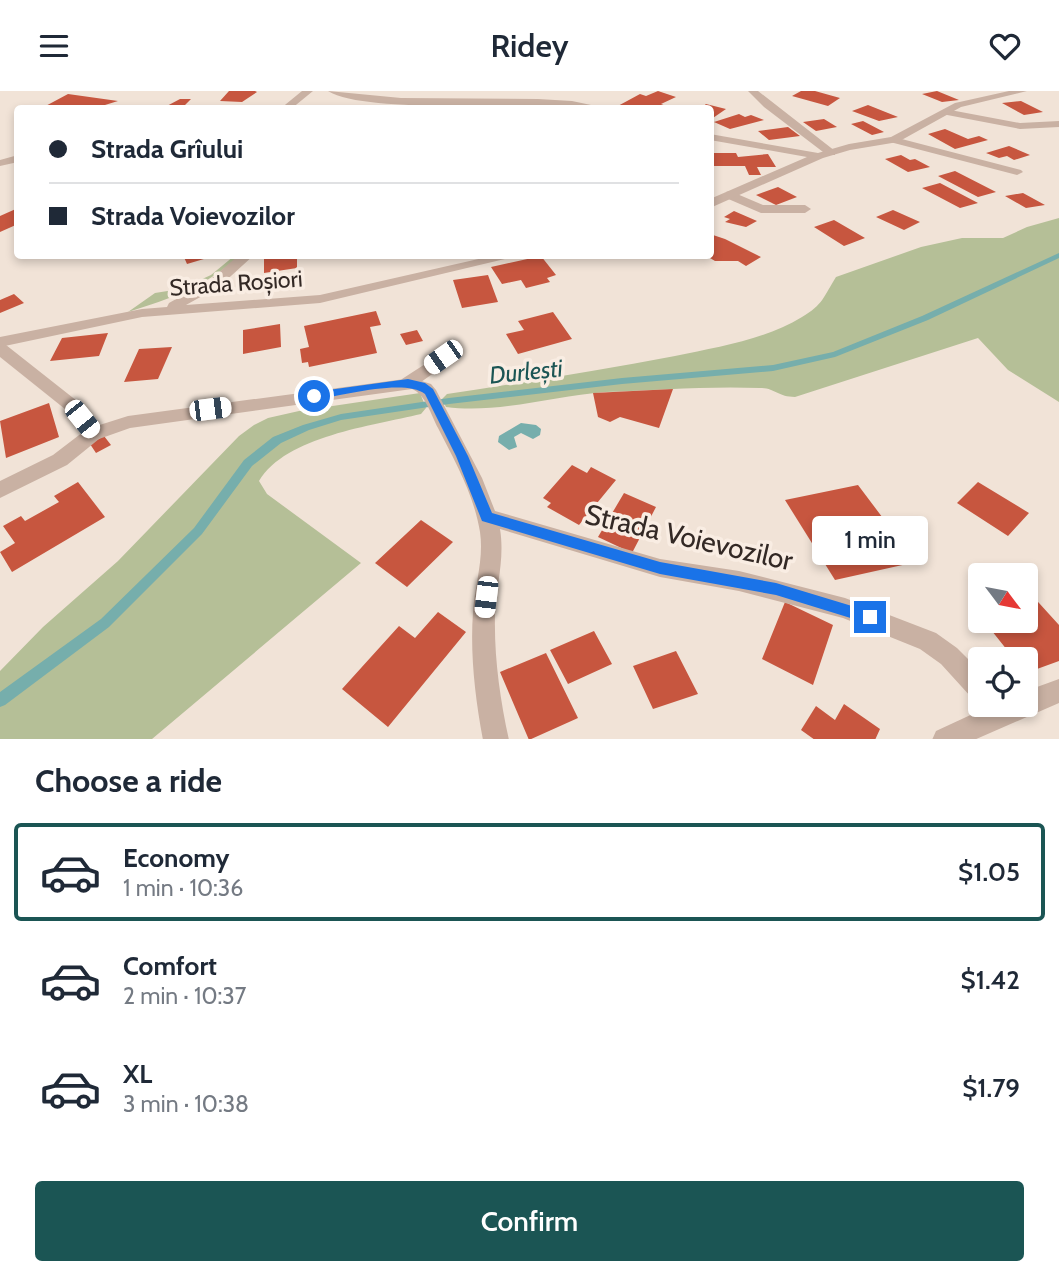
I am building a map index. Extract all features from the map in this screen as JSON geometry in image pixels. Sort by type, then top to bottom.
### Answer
[{"type":"street","points":[[289,105],[308,91]]},
{"type":"street","points":[[333,91],[398,101],[536,97],[588,105]]},
{"type":"street","points":[[753,91],[825,154]]},
{"type":"street","points":[[714,202],[825,154],[894,140],[945,112],[980,98],[1014,92]]},
{"type":"street","points":[[945,112],[1020,126],[1059,124]]},
{"type":"street","points":[[714,138],[825,154]]},
{"type":"street","points":[[894,140],[1017,172]]},
{"type":"street","points":[[730,195],[761,209],[805,209]]},
{"type":"street","points":[[165,310],[215,283],[243,259]]},
{"type":"street","name":"Strada Roșiori","points":[[0,342],[111,317],[165,310],[320,299],[498,259]]},
{"type":"street","points":[[0,349],[71,405],[93,434]]},
{"type":"street","points":[[0,490],[60,460],[93,434],[128,422],[424,393],[453,351]]},
{"type":"street","points":[[424,393],[471,476],[487,517],[492,551],[484,611],[485,662],[486,686],[496,739]]},
{"type":"street","name":"Strada Voievozilor","points":[[487,517],[660,568],[739,581],[845,608],[928,641],[949,656],[968,676]]},
{"type":"street","points":[[1038,698],[1059,691]]},
{"type":"street","points":[[957,737],[992,717]]},
{"type":"green space","points":[[1059,218],[1059,402],[1008,370],[978,338],[795,397],[784,396],[765,388],[721,387],[605,392],[466,409],[446,407],[442,399],[447,394],[646,361],[756,337],[809,313],[822,300],[836,277],[921,247],[962,238],[1003,238],[1027,227]]},
{"type":"green space","points":[[230,259],[235,259],[201,283],[128,312],[155,293],[180,289],[211,275]]},
{"type":"green space","points":[[420,393],[426,408],[421,414],[309,443],[289,453],[259,481],[267,494],[361,563],[152,739],[0,739],[0,671],[43,627],[118,561],[239,436],[268,418]]},
{"type":"water","points":[[521,423],[536,425],[541,429],[540,435],[533,439],[521,433],[514,437],[517,447],[509,450],[498,442],[499,436]]},
{"type":"building","points":[[229,91],[257,92],[242,102],[220,101]]},
{"type":"building","points":[[658,91],[676,97],[661,104],[664,105],[620,105],[640,94],[646,96]]},
{"type":"building","points":[[801,91],[815,91],[840,98],[828,106],[792,96]]},
{"type":"building","points":[[937,91],[959,100],[942,102],[922,94]]},
{"type":"building","points":[[68,94],[118,101],[105,105],[47,105]]},
{"type":"building","points":[[180,99],[191,99],[185,105],[169,105]]},
{"type":"building","points":[[1021,101],[1043,112],[1024,115],[1002,103]]},
{"type":"building","points":[[868,105],[898,117],[879,121],[852,111]]},
{"type":"building","points":[[714,106],[726,109],[714,117]]},
{"type":"building","points":[[739,114],[764,120],[730,129],[714,122]]},
{"type":"building","points":[[824,119],[837,127],[816,131],[803,122]]},
{"type":"building","points":[[863,121],[884,132],[872,135],[851,124]]},
{"type":"building","points":[[788,127],[800,136],[769,140],[758,131]]},
{"type":"building","points":[[945,129],[968,139],[979,136],[988,140],[955,149],[928,134]]},
{"type":"building","points":[[1009,146],[1030,155],[1014,160],[1007,156],[999,158],[986,153]]},
{"type":"building","points":[[714,153],[736,153],[738,157],[768,154],[776,167],[757,167],[761,175],[749,175],[745,166],[714,166]]},
{"type":"building","points":[[901,155],[930,167],[908,172],[885,159]]},
{"type":"building","points":[[955,171],[996,192],[978,197],[938,176]]},
{"type":"building","points":[[940,183],[978,203],[960,208],[922,188]]},
{"type":"building","points":[[778,187],[797,197],[776,205],[756,195]]},
{"type":"building","points":[[1023,193],[1045,205],[1026,208],[1005,196]]},
{"type":"building","points":[[14,210],[14,226],[0,232],[0,216]]},
{"type":"building","points":[[893,210],[920,222],[904,230],[876,217]]},
{"type":"building","points":[[734,211],[757,221],[746,227],[725,222],[730,219],[724,217]]},
{"type":"building","points":[[834,220],[865,238],[844,246],[814,227]]},
{"type":"building","points":[[714,235],[761,257],[746,266],[738,261],[712,259],[714,259]]},
{"type":"building","points":[[185,259],[204,259],[187,264]]},
{"type":"building","points":[[264,259],[297,259],[297,268],[264,273]]},
{"type":"building","points":[[527,259],[543,259],[556,275],[547,278],[550,282],[526,288],[521,280],[502,284],[491,267]]},
{"type":"building","points":[[488,275],[498,302],[462,308],[453,280]]},
{"type":"building","points":[[14,294],[24,303],[0,313],[0,300]]},
{"type":"building","points":[[376,311],[381,325],[370,327],[377,353],[309,367],[308,362],[302,363],[300,349],[309,347],[304,326]]},
{"type":"building","points":[[553,312],[572,339],[518,354],[506,334],[524,330],[518,321]]},
{"type":"building","points":[[280,324],[281,347],[243,354],[243,330]]},
{"type":"building","points":[[417,330],[423,341],[406,345],[400,334]]},
{"type":"building","points":[[108,333],[99,356],[50,361],[62,338]]},
{"type":"building","points":[[172,347],[158,379],[124,382],[139,349]]},
{"type":"building","points":[[673,389],[659,428],[620,417],[610,422],[598,417],[593,393]]},
{"type":"building","points":[[49,403],[59,437],[6,458],[0,421]]},
{"type":"building","points":[[104,436],[111,445],[96,453],[90,444]]},
{"type":"building","points":[[572,465],[587,473],[591,467],[616,480],[579,525],[547,507],[551,503],[543,498]]},
{"type":"building","points":[[78,482],[105,517],[12,572],[0,552],[15,543],[3,526],[21,516],[25,521],[59,502],[54,496]]},
{"type":"building","points":[[978,482],[1029,513],[1008,536],[957,503]]},
{"type":"building","points":[[858,485],[916,562],[835,580],[785,500]]},
{"type":"building","points":[[624,493],[656,507],[632,553],[598,537]]},
{"type":"building","points":[[421,520],[453,542],[407,587],[375,563]]},
{"type":"building","points":[[785,602],[833,625],[813,685],[762,659]]},
{"type":"building","points":[[1038,602],[1059,625],[1059,661],[1038,669],[1038,647],[1005,647],[994,633],[1038,633]]},
{"type":"building","points":[[438,612],[466,632],[388,727],[342,689],[399,626],[415,638]]},
{"type":"building","points":[[594,631],[612,664],[568,684],[550,650]]},
{"type":"building","points":[[676,651],[698,694],[653,709],[633,666]]},
{"type":"building","points":[[546,653],[578,718],[529,739],[500,672]]},
{"type":"building","points":[[844,704],[880,729],[875,739],[814,739],[801,730],[816,706],[835,720]]},
{"type":"waterway","name":"Durlești","points":[[0,700],[105,623],[198,531],[248,463],[277,440],[306,427],[341,417],[449,401],[622,381],[773,368],[835,354],[925,318],[1059,255]]},
{"type":"route","points":[[314,396],[385,385],[408,383],[421,386],[429,392],[452,436],[487,517],[660,568],[776,589],[870,617]]}]
